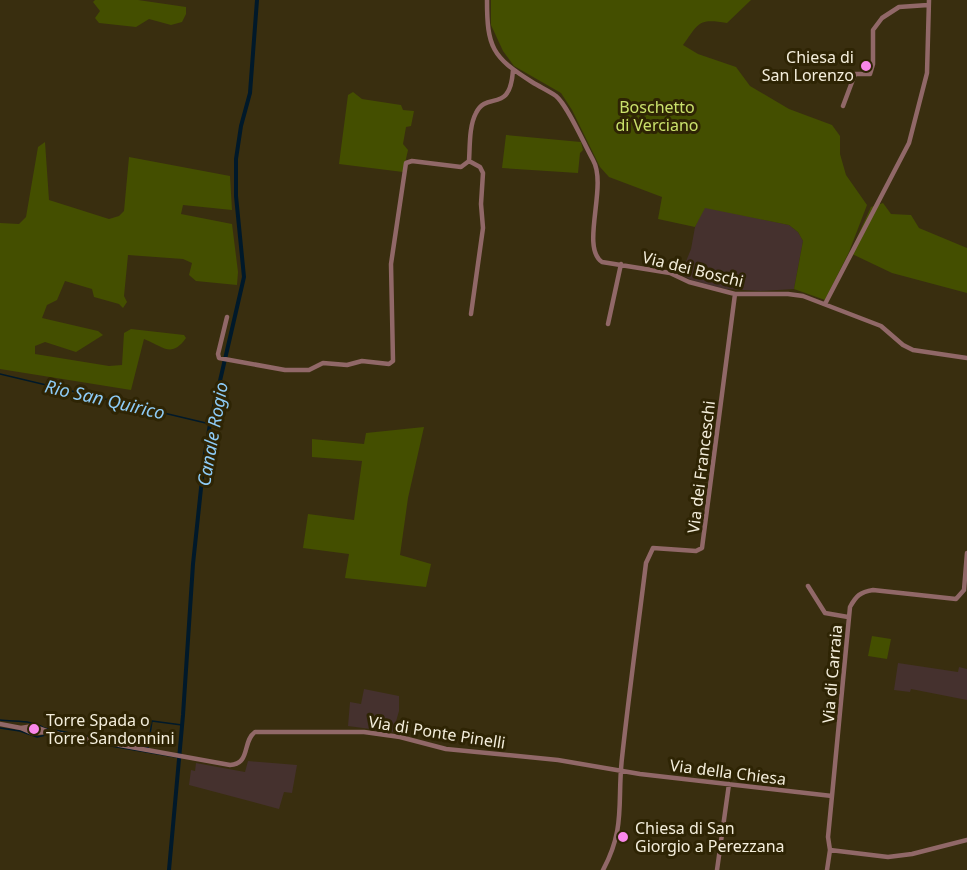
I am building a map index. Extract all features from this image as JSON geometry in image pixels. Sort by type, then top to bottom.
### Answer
[{"type":"street","name":"Via dei Boschi","points":[[487,0],[487,27],[490,42],[499,57],[513,70],[557,97],[595,163],[599,176],[593,239],[595,255],[602,262],[670,273],[689,282],[735,294],[803,296],[880,326],[903,345],[913,350],[967,358]]},
{"type":"street","points":[[825,304],[909,143],[927,73],[928,2],[898,7],[882,18],[873,30],[873,64],[870,74],[855,74],[843,106]]},
{"type":"street","points":[[227,317],[219,358],[285,370],[309,370],[323,363],[347,365],[362,361],[388,364],[393,361],[391,264],[406,163],[412,160],[461,167],[469,161],[472,125],[476,112],[480,107],[506,96],[511,89],[513,70]]},
{"type":"street","points":[[469,161],[480,167],[483,173],[481,204],[483,236],[471,314]]},
{"type":"street","points":[[608,324],[621,264]]},
{"type":"street","name":"Via dei Franceschi","points":[[621,770],[646,562],[653,548],[696,551],[702,548],[735,294]]},
{"type":"street","name":"Via di Carraia","points":[[827,870],[848,617],[856,597],[862,591],[873,590],[956,598],[964,590],[967,553]]},
{"type":"street","points":[[808,586],[825,613],[848,617]]},
{"type":"street","name":"Via di Ponte Pinelli","points":[[0,724],[21,728],[32,733],[48,732],[236,765],[243,760],[249,739],[255,732],[364,732],[400,736],[446,748],[558,760],[621,770]]},
{"type":"street","points":[[603,870],[610,858],[619,826],[621,770]]},
{"type":"street","name":"Via della Chiesa","points":[[621,770],[832,796]]},
{"type":"street","points":[[717,870],[729,784]]},
{"type":"street","points":[[830,850],[888,857],[912,854],[967,840]]},
{"type":"shaded area","points":[[704,207],[789,225],[798,232],[803,241],[794,289],[761,291],[725,289],[691,280],[681,274],[691,249],[695,227]]},
{"type":"shaded area","points":[[898,663],[958,672],[959,667],[967,669],[967,700],[911,689],[910,692],[894,690]]},
{"type":"shaded area","points":[[364,689],[399,696],[399,711],[393,732],[348,726],[350,702],[361,704]]},
{"type":"shaded area","points":[[248,761],[297,765],[292,793],[284,792],[279,809],[189,785],[191,770],[195,771],[196,763],[245,772]]},
{"type":"green space","points":[[95,0],[138,0],[186,7],[186,14],[182,22],[171,25],[149,19],[136,27],[99,23],[95,18],[100,11],[93,2]]},
{"type":"green space","name":"Boschetto di Verciano","points":[[491,0],[751,0],[727,23],[710,21],[700,24],[683,45],[698,54],[736,67],[750,86],[789,109],[832,125],[840,136],[840,154],[846,175],[867,205],[849,252],[825,300],[794,289],[803,241],[798,232],[789,225],[705,208],[695,227],[658,219],[662,197],[609,177],[600,167],[572,110],[561,93],[514,66],[503,51],[491,25]]},
{"type":"green space","points":[[353,92],[362,99],[401,105],[403,110],[414,111],[411,126],[406,127],[403,144],[408,150],[403,172],[339,164],[348,95]]},
{"type":"green space","points":[[506,135],[581,142],[583,150],[580,153],[578,173],[502,168]]},
{"type":"green space","points":[[45,142],[49,200],[109,219],[119,216],[124,211],[129,157],[230,176],[232,210],[183,205],[181,214],[232,224],[238,272],[237,285],[196,281],[189,275],[192,263],[183,259],[128,255],[124,296],[127,302],[123,308],[119,304],[94,297],[92,289],[65,281],[57,300],[47,305],[42,318],[98,331],[103,335],[76,352],[45,342],[35,346],[35,354],[109,366],[122,365],[124,333],[131,329],[184,335],[186,338],[181,344],[171,349],[144,339],[131,390],[0,369],[0,223],[19,224],[26,217],[38,147]]},
{"type":"green space","points":[[883,203],[891,214],[911,215],[919,228],[967,248],[967,293],[892,273],[850,253],[871,207]]},
{"type":"green space","points":[[424,427],[408,498],[400,555],[431,564],[426,587],[345,578],[349,554],[303,548],[308,514],[354,520],[362,461],[312,457],[312,439],[364,444],[366,433]]},
{"type":"green space","points":[[872,636],[891,639],[887,659],[868,656]]},
{"type":"waterway","name":"Canale Rogio","points":[[169,870],[183,715],[193,564],[204,460],[210,424],[244,277],[236,196],[236,159],[241,126],[250,93],[257,0]]},
{"type":"waterway","name":"Rio San Quirico","points":[[0,374],[210,424]]},
{"type":"waterway","points":[[0,720],[29,722],[44,728],[148,748],[152,721],[182,725]]},
{"type":"waterway","points":[[0,728],[20,731],[37,737],[46,735],[176,757]]},
{"type":"place","name":"Chiesa di San Lorenzo","points":[[866,66]]},
{"type":"place","name":"Torre Spada o Torre Sandonnini","points":[[34,729]]},
{"type":"place","name":"Chiesa di San Giorgio a Perezzana","points":[[623,837]]}]
